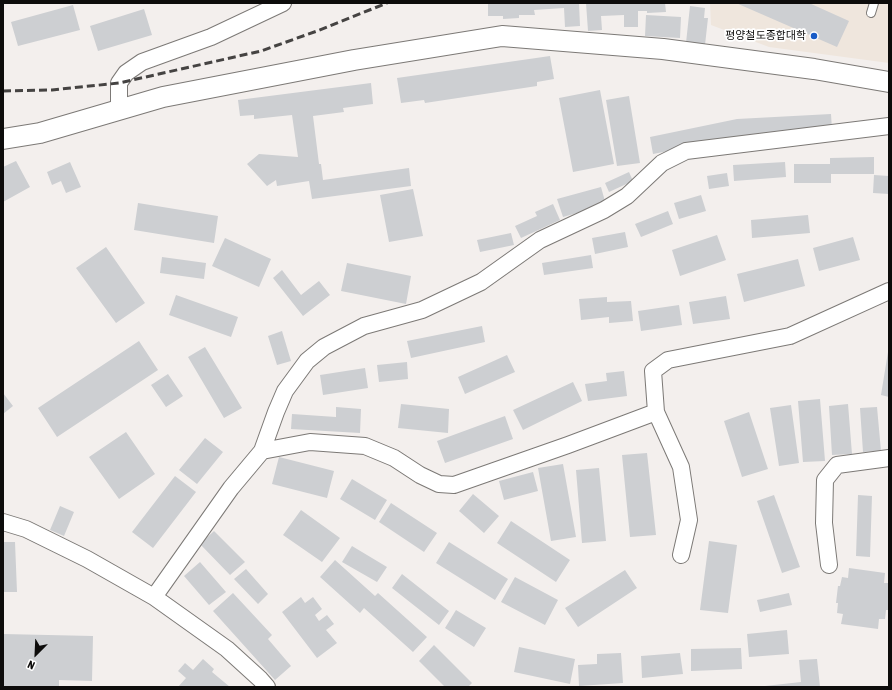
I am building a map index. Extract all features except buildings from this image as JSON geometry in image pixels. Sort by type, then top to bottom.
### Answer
[{"type":"street","points":[[119,110],[119,83],[126,73],[142,62],[211,38],[283,3]]},
{"type":"street","points":[[3,139],[40,133],[163,97],[339,63],[502,36],[663,49],[814,69],[889,82]]},
{"type":"street","points":[[154,597],[231,488],[262,451],[285,391],[307,361],[324,347],[364,326],[422,310],[481,282],[540,240],[604,210],[627,196],[662,163],[686,151],[889,126]]},
{"type":"street","points":[[681,555],[689,520],[681,467],[656,412],[653,371],[668,360],[790,336],[889,291]]},
{"type":"street","points":[[262,451],[310,442],[365,446],[394,458],[420,475],[439,484],[454,486],[656,412]]},
{"type":"street","points":[[829,566],[824,523],[825,480],[837,465],[889,458]]},
{"type":"street","points":[[3,522],[26,529],[87,558],[154,597],[227,649],[267,687]]},
{"type":"lane","points":[[871,13],[874,3]]},
{"type":"shaded area","name":"평양철도종합대학","points":[[710,3],[889,3],[889,63],[769,47],[711,25]]},
{"type":"railway","points":[[3,91],[52,90],[119,83],[261,51],[317,31],[387,3]]},
{"type":"place","name":"평양철도종합대학","points":[[814,36]]}]
